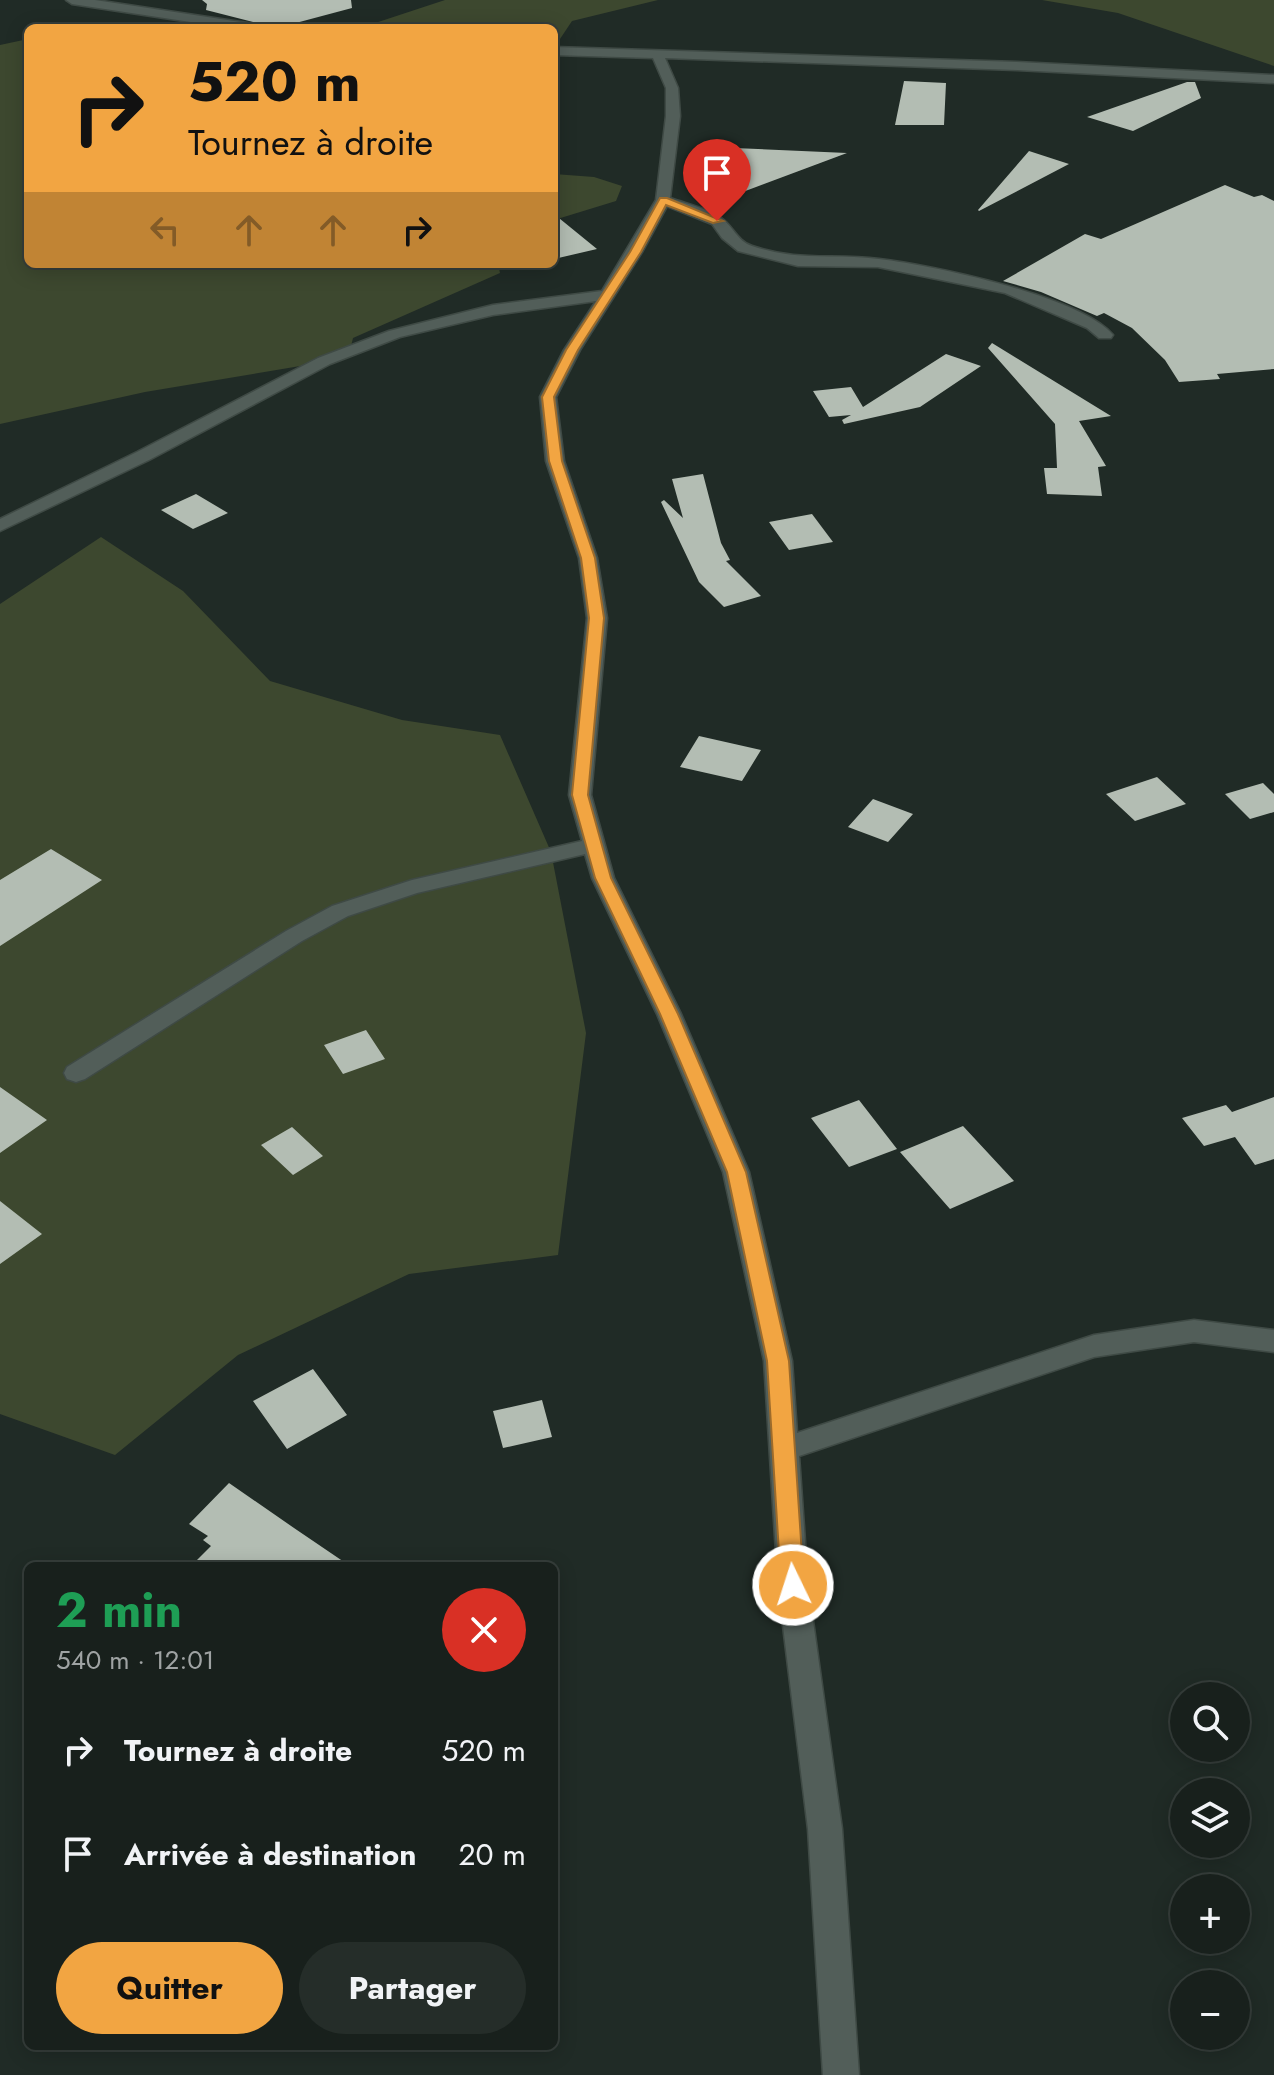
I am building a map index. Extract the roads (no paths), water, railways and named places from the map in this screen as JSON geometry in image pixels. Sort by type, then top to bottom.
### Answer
[{"type":"street","points":[[72,0],[228,24]]},
{"type":"street","points":[[558,51],[1017,66],[1274,79]]},
{"type":"street","points":[[658,56],[672,88],[673,116],[663,200],[635,252],[572,350],[548,397],[555,461],[588,558],[597,618],[580,795],[603,878],[669,1014],[736,1172],[778,1361],[793,1585],[825,1829],[841,2075]]},
{"type":"street","points":[[663,200],[717,221],[727,235],[743,248],[798,262],[878,263],[1009,289],[1093,325],[1105,335]]},
{"type":"street","points":[[0,526],[143,456],[324,361],[381,339],[493,310],[606,295]]},
{"type":"street","points":[[76,1073],[294,936],[340,911],[412,887],[594,845]]},
{"type":"street","points":[[784,1449],[1094,1346],[1194,1331],[1274,1341]]}]
